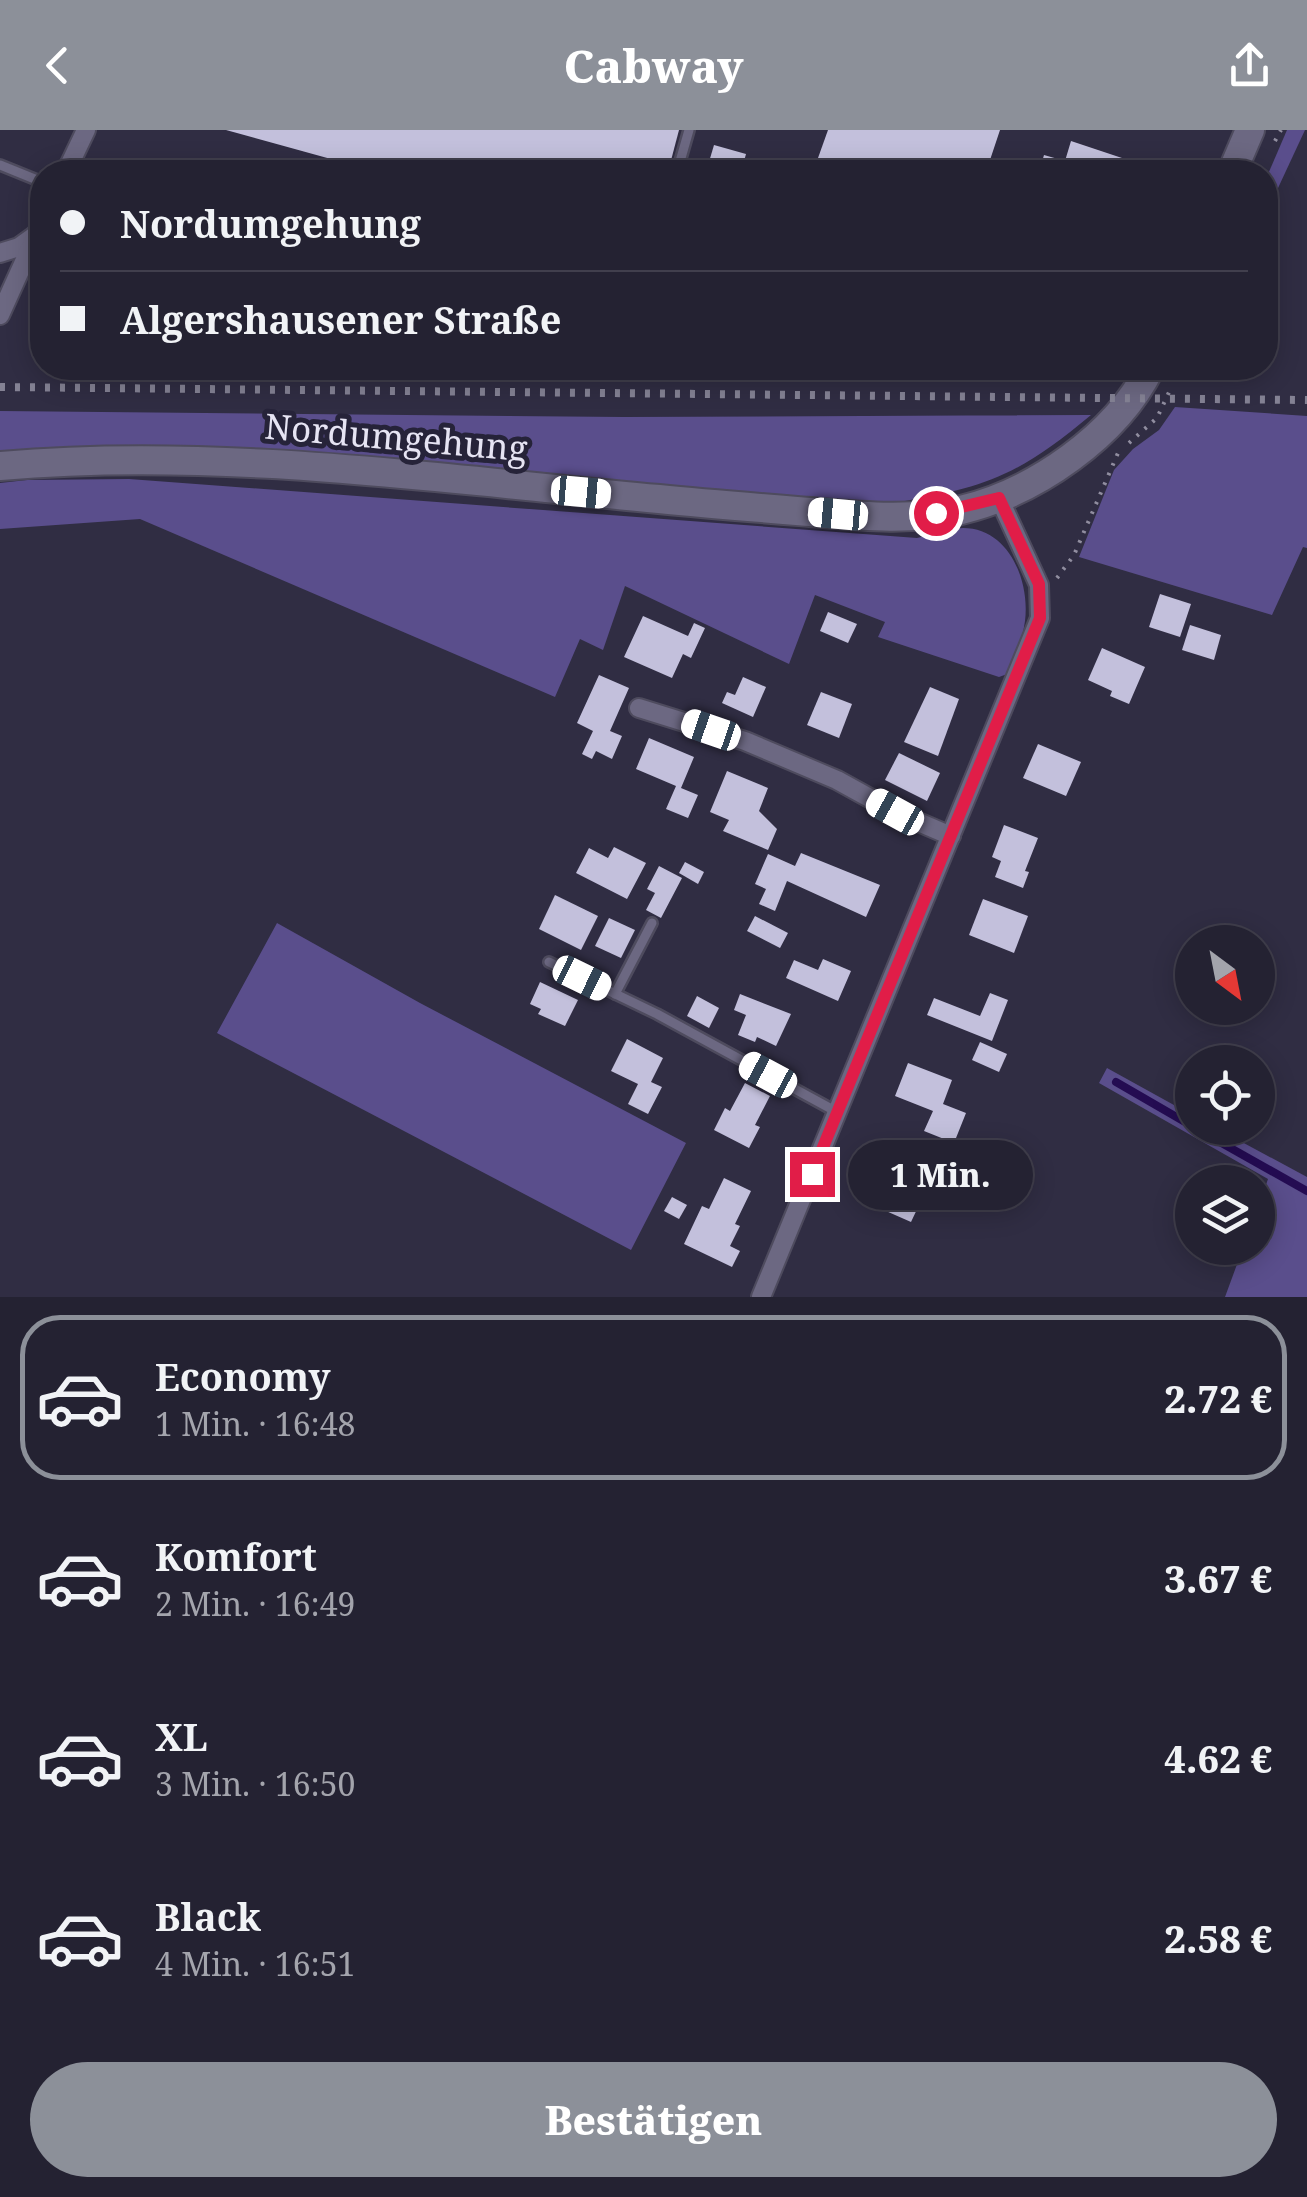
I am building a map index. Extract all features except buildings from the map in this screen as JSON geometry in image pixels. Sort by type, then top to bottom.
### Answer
[{"type":"main road","points":[[1237,160],[1250,130]]},
{"type":"main road","name":"Nordumgehung","points":[[0,466],[59,461],[232,462],[869,517],[914,516],[959,510],[999,498],[1049,472],[1155,380]]},
{"type":"street","points":[[72,160],[86,130]]},
{"type":"street","points":[[0,253],[19,248],[30,238]]},
{"type":"street","points":[[0,315],[30,251]]},
{"type":"street","points":[[760,1297],[1040,618],[1039,584],[999,498]]},
{"type":"street","points":[[640,708],[745,741],[951,836]]},
{"type":"lane","points":[[681,160],[690,130]]},
{"type":"lane","points":[[0,164],[30,177]]},
{"type":"lane","points":[[22,270],[30,272]]},
{"type":"lane","points":[[615,994],[652,923]]},
{"type":"lane","points":[[549,962],[837,1112]]},
{"type":"path","points":[[1039,584],[1053,582],[1074,556],[1119,451],[1158,418],[1162,380]]},
{"type":"shaded area","points":[[1287,130],[1305,130],[1278,188],[1278,160],[1274,160]]},
{"type":"shaded area","points":[[1175,407],[1307,416],[1307,548],[1303,547],[1272,615],[1079,557],[1114,470],[1133,449],[1159,430]]},
{"type":"shaded area","points":[[0,411],[624,417],[1091,415],[1021,466],[999,476],[952,492],[893,503],[0,453]]},
{"type":"shaded area","points":[[129,479],[917,538],[963,528],[979,530],[1004,547],[1020,574],[1026,606],[1024,627],[1010,673],[999,677],[878,637],[885,622],[815,595],[789,664],[625,586],[603,650],[580,639],[555,697],[140,519],[0,529],[0,483]]},
{"type":"shaded area","points":[[277,923],[686,1143],[631,1250],[217,1033]]},
{"type":"shaded area","points":[[1107,1068],[1175,1106],[1175,1126],[1099,1083]]},
{"type":"shaded area","points":[[1208,1145],[1248,1145],[1307,1177],[1307,1297],[1225,1297],[1237,1265],[1275,1265],[1275,1165],[1243,1165]]},
{"type":"waterway","points":[[1116,1082],[1175,1116]]},
{"type":"waterway","points":[[1225,1145],[1307,1191]]},
{"type":"railway","points":[[0,387],[1307,400]]},
{"type":"route","points":[[812,1174],[1040,618],[1039,584],[999,498],[936,513]]}]
